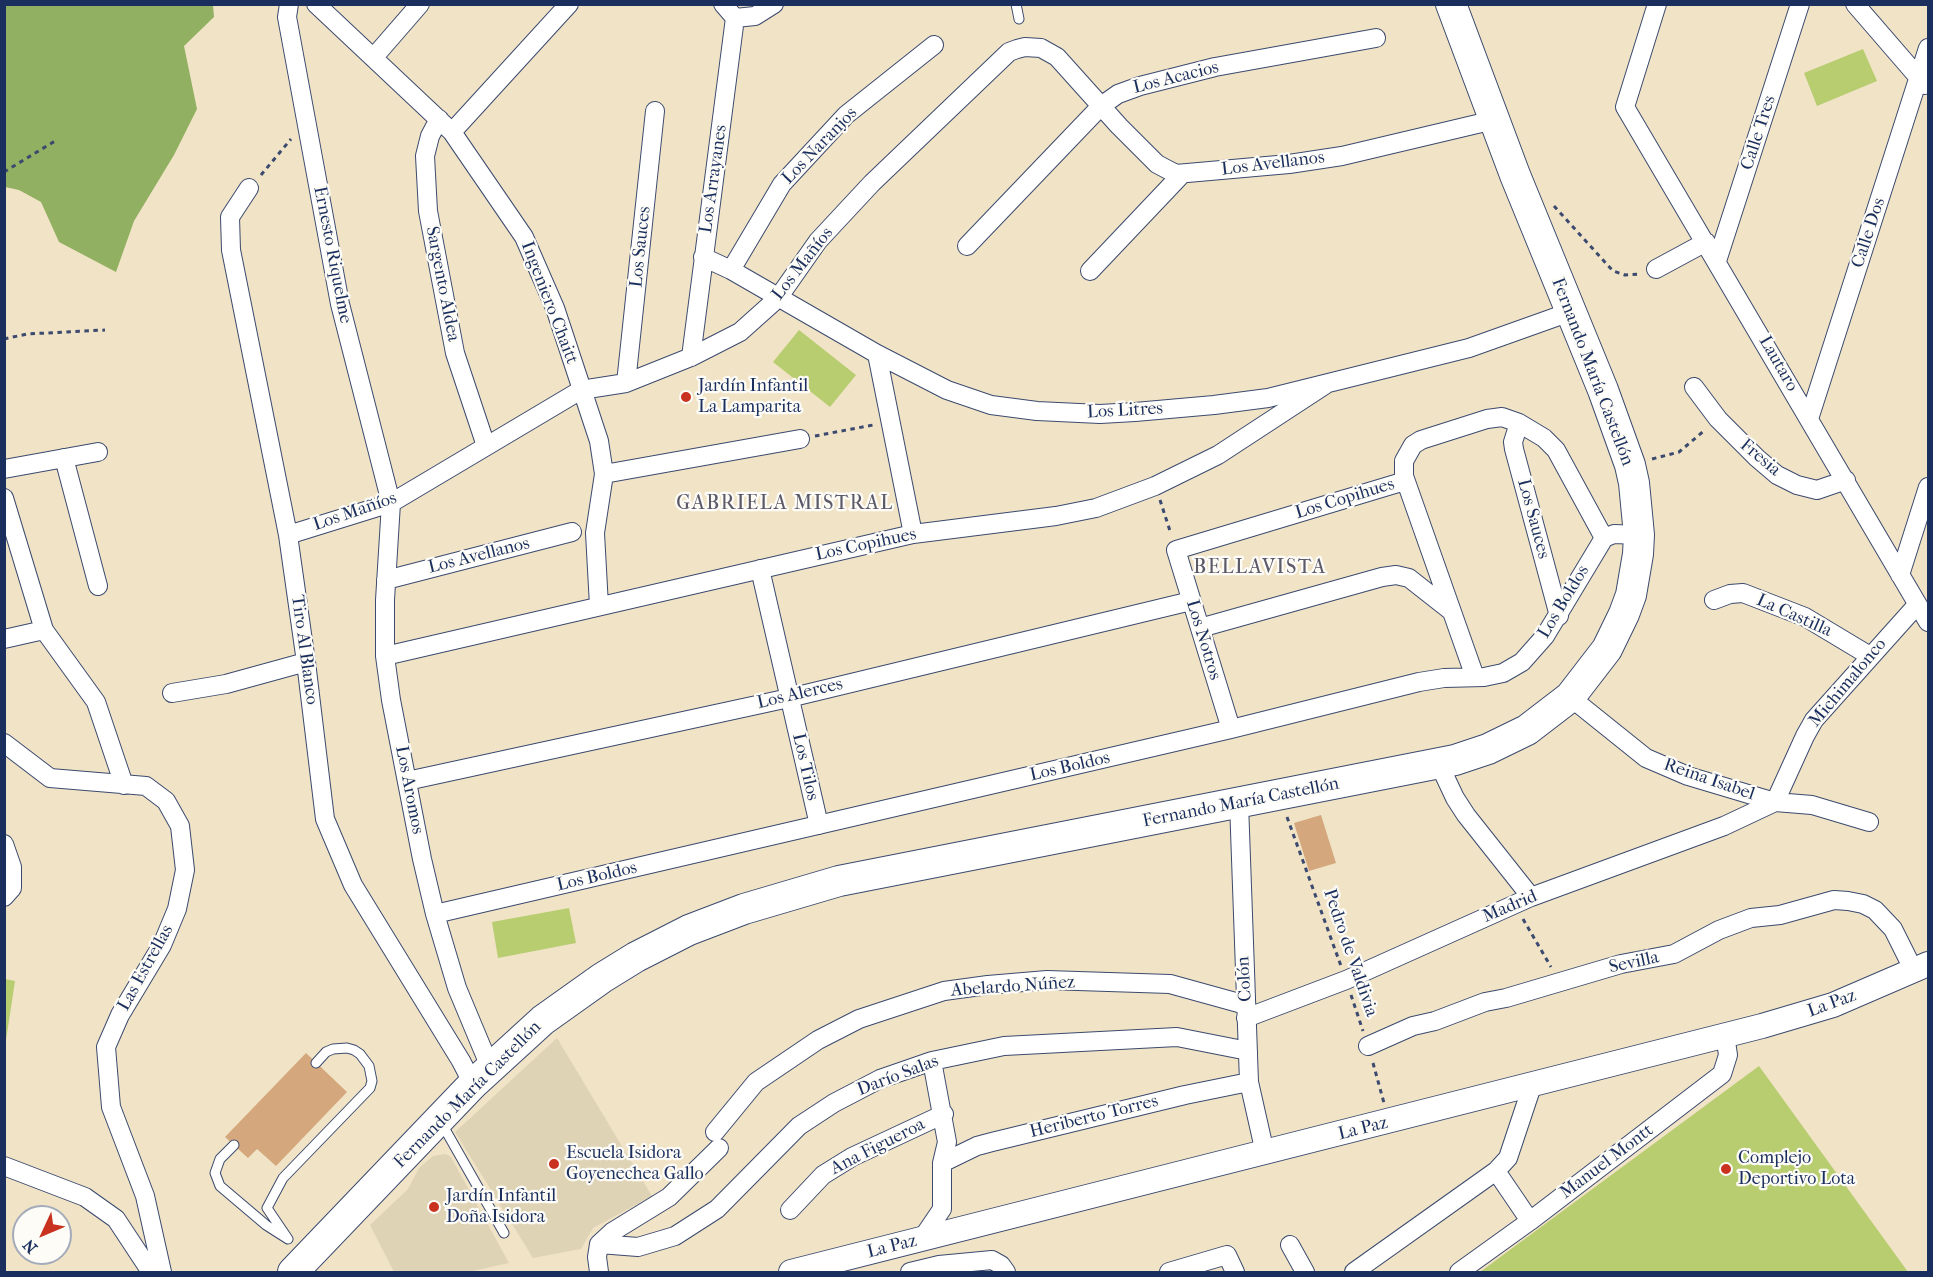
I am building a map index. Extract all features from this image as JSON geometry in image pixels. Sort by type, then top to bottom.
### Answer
[{"type":"main road","name":"Fernando María Castellón","points":[[298,1252],[439,1120],[481,1076],[543,1020],[593,984],[662,943],[716,918],[788,894],[848,879],[1439,764],[1470,756],[1505,741],[1542,720],[1570,697],[1607,649],[1624,614],[1635,574],[1639,535],[1630,465],[1603,390],[1494,120],[1451,4]]},
{"type":"street","name":"Ernesto Riquelme","points":[[289,4],[287,17],[340,304],[391,503]]},
{"type":"street","name":"Ingeniero Chaitt","points":[[316,4],[446,126],[524,237],[555,308],[599,441],[604,474],[596,533],[599,606]]},
{"type":"street","points":[[374,57],[420,4]]},
{"type":"street","name":"Sargento Aldea","points":[[486,446],[454,353],[428,211],[425,156],[430,136],[446,126],[569,4]]},
{"type":"street","points":[[729,11],[755,16],[774,4]]},
{"type":"street","name":"Lautaro","points":[[1658,4],[1625,107],[1718,261],[1929,622]]},
{"type":"street","name":"Calle Tres","points":[[1718,261],[1800,4]]},
{"type":"street","points":[[1856,4],[1924,83]]},
{"type":"street","name":"Los Arrayanes","points":[[691,357],[729,11]]},
{"type":"street","name":"Los Acacios","points":[[967,246],[1101,106],[1128,89],[1174,76],[1376,38]]},
{"type":"street","name":"Los Naranjos","points":[[731,270],[782,184],[846,115],[934,45]]},
{"type":"street","name":"Los Mañíos","points":[[288,535],[391,503],[581,390],[626,383],[691,357],[740,332],[778,298],[818,241],[864,191],[1010,52],[1017,49],[1033,47],[1050,52],[1065,64],[1101,106],[1157,164],[1170,172],[1182,174]]},
{"type":"street","name":"Calle Dos","points":[[1809,418],[1924,83],[1929,48]]},
{"type":"street","name":"Los Sauces","points":[[626,383],[656,111]]},
{"type":"street","name":"Los Avellanos","points":[[1182,174],[1289,164],[1342,156],[1494,120]]},
{"type":"street","points":[[1090,271],[1182,174]]},
{"type":"street","name":"Tiro Al Blanco","points":[[254,183],[230,218],[231,250],[288,535],[325,819],[353,885],[461,1061],[481,1076]]},
{"type":"street","points":[[1656,269],[1706,242]]},
{"type":"street","name":"Los Litres","points":[[703,257],[731,270],[877,354],[947,390],[1002,407],[1037,411],[1100,414],[1269,398],[1469,348],[1570,312]]},
{"type":"street","points":[[877,354],[913,534]]},
{"type":"street","name":"Los Copihues","points":[[385,656],[913,534],[1086,510],[1155,486],[1218,455],[1325,385]]},
{"type":"street","name":"Fresia","points":[[1694,387],[1718,419],[1777,474],[1797,485],[1817,490],[1846,480]]},
{"type":"street","name":"Los Copihues","points":[[1176,550],[1405,481],[1404,461],[1416,442],[1495,417],[1508,418],[1519,423]]},
{"type":"street","points":[[1519,423],[1544,438],[1556,450],[1604,538],[1614,534],[1639,535]]},
{"type":"street","name":"Los Sauces","points":[[1519,423],[1513,442],[1514,449],[1559,616]]},
{"type":"street","points":[[604,474],[800,439]]},
{"type":"street","points":[[4,469],[98,452]]},
{"type":"street","points":[[64,458],[98,586]]},
{"type":"street","points":[[1405,481],[1474,677]]},
{"type":"street","points":[[1900,575],[1929,487]]},
{"type":"street","points":[[4,498],[44,630],[96,702],[124,785]]},
{"type":"street","name":"Los Aromos","points":[[391,503],[386,580],[385,656],[391,700],[435,914],[481,1076]]},
{"type":"street","name":"Los Avellanos","points":[[386,580],[572,532]]},
{"type":"street","name":"Los Boldos","points":[[435,914],[1231,729],[1419,682],[1444,678],[1494,676],[1522,662],[1545,636],[1604,538]]},
{"type":"street","name":"Los Notros","points":[[1176,550],[1231,729]]},
{"type":"street","name":"Los Tilos","points":[[760,569],[819,825]]},
{"type":"street","points":[[1200,628],[1396,575],[1409,578],[1453,612]]},
{"type":"street","name":"La Castilla","points":[[1714,600],[1730,594],[1743,593],[1805,617],[1870,656]]},
{"type":"street","name":"Los Alerces","points":[[407,781],[789,698],[1191,601]]},
{"type":"street","name":"Michimalonco","points":[[1775,802],[1814,720],[1917,605]]},
{"type":"street","points":[[4,639],[44,630]]},
{"type":"street","points":[[172,693],[218,686],[306,662]]},
{"type":"street","name":"Reina Isabel","points":[[1570,697],[1646,758],[1688,776],[1775,802],[1812,805],[1869,822]]},
{"type":"street","name":"Las Estrellas","points":[[4,743],[50,778],[146,786],[166,801],[180,826],[185,870],[177,909],[162,945],[120,1015],[106,1047],[111,1107],[145,1196],[162,1272]]},
{"type":"street","points":[[1439,764],[1455,798],[1523,900]]},
{"type":"street","name":"Madrid","points":[[1246,1012],[1346,980],[1523,900],[1724,826],[1775,802]]},
{"type":"street","name":"Colón","points":[[1239,803],[1249,1082],[1265,1153]]},
{"type":"street","points":[[4,844],[12,867],[12,888],[4,897]]},
{"type":"street","name":"Sevilla","points":[[1368,1046],[1413,1026],[1435,1022],[1485,1002],[1621,964],[1674,954],[1719,930],[1751,918],[1780,915],[1834,900],[1855,902],[1875,910],[1893,929],[1921,967]]},
{"type":"street","name":"La Paz","points":[[797,1272],[835,1267],[921,1239],[1532,1086],[1784,1020],[1833,1005],[1921,967]]},
{"type":"street","name":"Abelardo Núñez","points":[[599,1244],[612,1232],[669,1197],[717,1140],[756,1082],[818,1040],[859,1019],[944,991],[1047,980],[1170,984],[1246,1012]]},
{"type":"street","name":"Manuel Montt","points":[[1459,1272],[1530,1221],[1722,1074],[1728,1055],[1725,1035]]},
{"type":"street","name":"Darío Salas","points":[[599,1244],[638,1247],[675,1236],[717,1209],[799,1126],[834,1103],[880,1079],[932,1061],[1004,1046],[1177,1037],[1248,1050]]},
{"type":"street","points":[[921,1239],[942,1209],[942,1163],[948,1142],[932,1061]]},
{"type":"street","name":"Heriberto Torres","points":[[942,1163],[985,1144],[1185,1095],[1249,1082]]},
{"type":"street","points":[[1354,1272],[1496,1171],[1508,1158],[1532,1086]]},
{"type":"street","name":"Ana Figueroa","points":[[790,1210],[823,1175],[842,1163],[888,1138],[944,1114]]},
{"type":"street","points":[[4,1166],[86,1197],[116,1219],[151,1272]]},
{"type":"street","points":[[1496,1171],[1530,1221]]},
{"type":"street","points":[[599,1244],[597,1257],[600,1272]]},
{"type":"street","points":[[1290,1245],[1305,1272]]},
{"type":"street","points":[[1169,1272],[1227,1255],[1235,1272]]},
{"type":"street","points":[[910,1272],[939,1265],[992,1260],[1002,1265],[1006,1272]]},
{"type":"lane","points":[[1016,4],[1019,19]]},
{"type":"lane","points":[[298,1252],[267,1208],[283,1178],[370,1088],[372,1081],[372,1073],[365,1059],[354,1050],[333,1049],[326,1052],[316,1063]]},
{"type":"lane","points":[[439,1120],[504,1233]]},
{"type":"lane","points":[[234,1145],[220,1159],[215,1173],[220,1186],[298,1252]]},
{"type":"path","points":[[254,183],[306,121]]},
{"type":"path","points":[[4,172],[55,141]]},
{"type":"path","points":[[1553,205],[1613,271],[1634,276],[1656,269]]},
{"type":"path","points":[[4,339],[27,334],[105,330]]},
{"type":"path","points":[[1630,465],[1679,452],[1718,419]]},
{"type":"path","points":[[800,439],[890,422]]},
{"type":"path","points":[[1155,486],[1176,550]]},
{"type":"path","name":"Pedro de Valdivia","points":[[1280,795],[1346,980],[1368,1046],[1389,1122]]},
{"type":"path","points":[[1523,900],[1557,983]]},
{"type":"shaded area","name":"Escuela Isidora Goyenechea Gallo","points":[[557,1038],[652,1196],[593,1228],[581,1249],[533,1258],[455,1132]]},
{"type":"shaded area","name":"Jardín Infantil Doña Isidora","points":[[446,1154],[451,1157],[509,1263],[468,1272],[394,1272],[370,1225],[408,1189],[419,1168],[433,1156]]},
{"type":"green space","points":[[4,5],[213,5],[214,17],[184,46],[197,109],[174,155],[134,221],[116,272],[59,242],[41,202],[19,190],[5,187]]},
{"type":"green space","points":[[1863,49],[1877,81],[1817,106],[1804,73]]},
{"type":"green space","points":[[799,330],[856,375],[830,407],[773,362]]},
{"type":"green space","points":[[569,908],[576,943],[498,958],[492,922]]},
{"type":"green space","points":[[5,979],[15,981],[4,1047]]},
{"type":"green space","name":"Complejo Deportivo Lota","points":[[1759,1066],[1908,1272],[1480,1272]]},
{"type":"building","points":[[1321,815],[1336,863],[1309,871],[1294,823]]},
{"type":"building","points":[[306,1053],[347,1092],[276,1166],[257,1149],[248,1158],[225,1137]]},
{"type":"place","name":"Jardín Infantil La Lamparita","points":[[686,397]]},
{"type":"place","name":"Escuela Isidora Goyenechea Gallo","points":[[554,1164]]},
{"type":"place","name":"Complejo Deportivo Lota","points":[[1726,1169]]},
{"type":"place","name":"Jardín Infantil Doña Isidora","points":[[434,1207]]},
{"type":"district","name":"GABRIELA MISTRAL","points":[[785,504]]},
{"type":"district","name":"BELLAVISTA","points":[[1260,568]]}]
